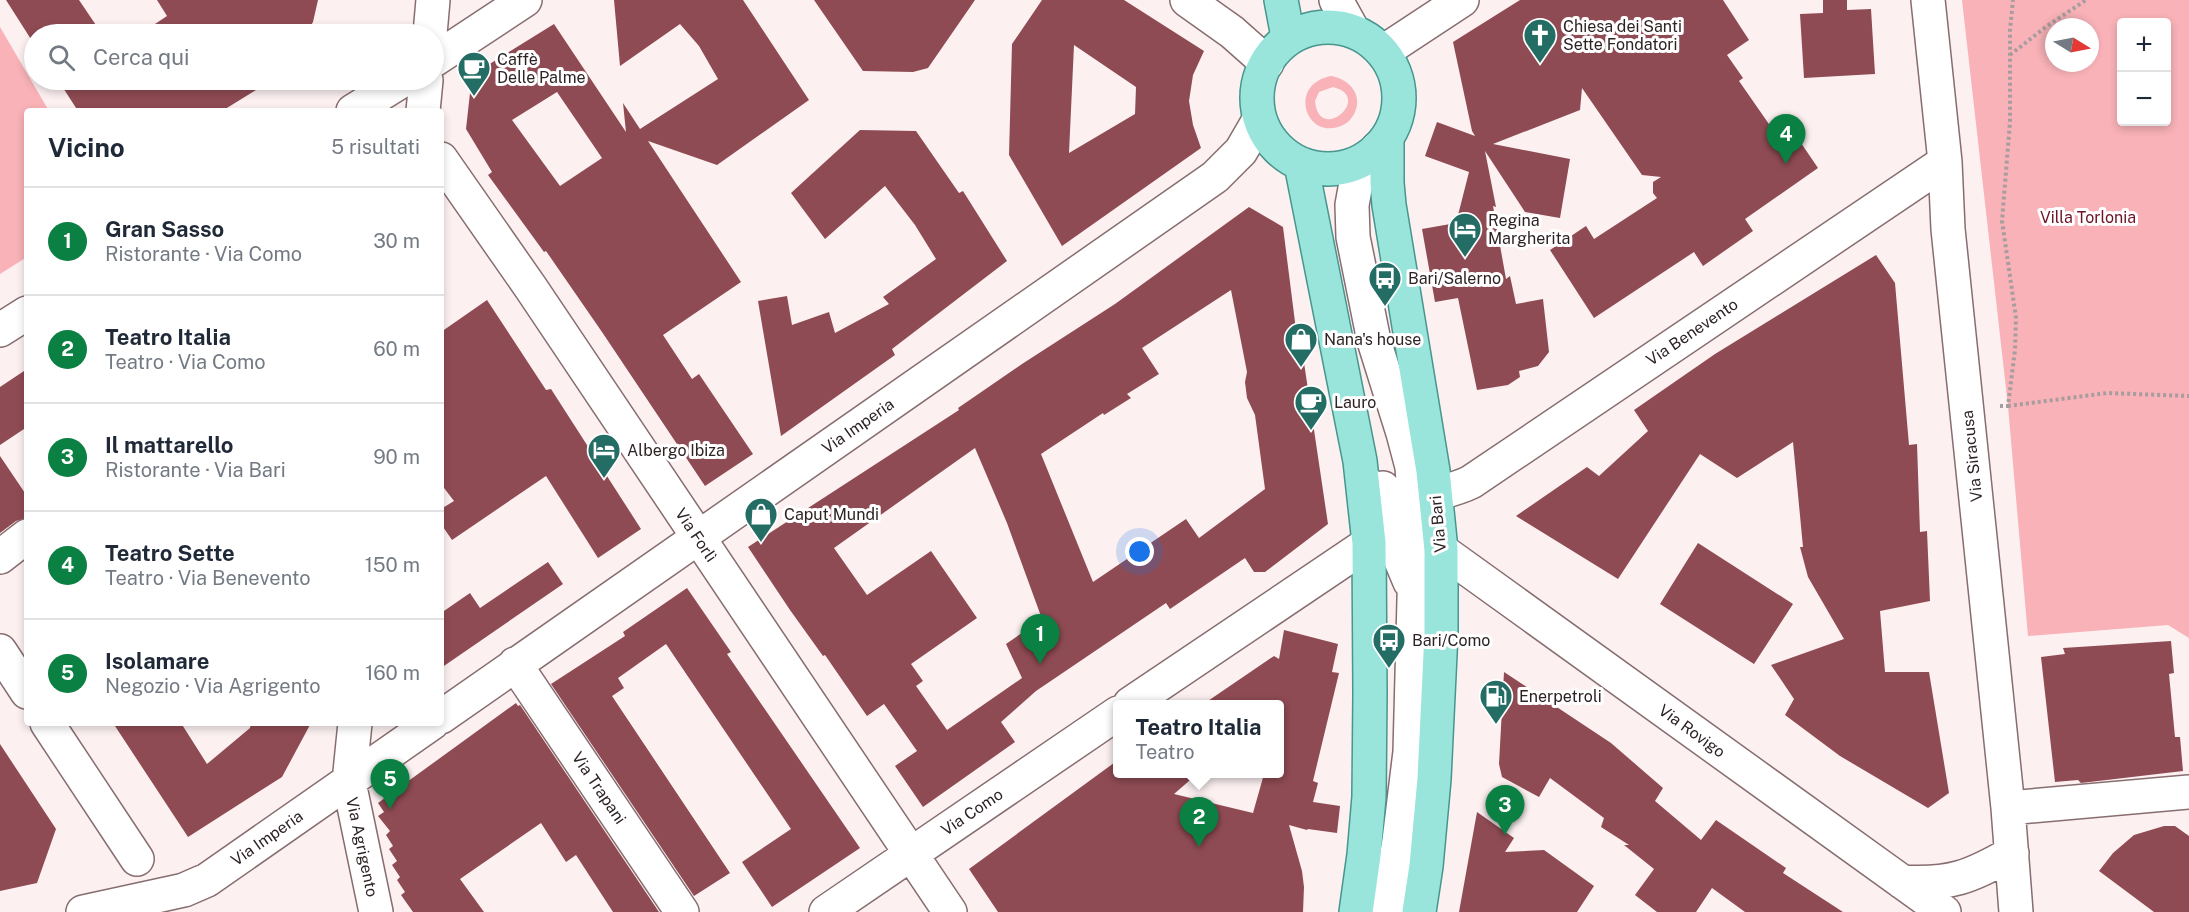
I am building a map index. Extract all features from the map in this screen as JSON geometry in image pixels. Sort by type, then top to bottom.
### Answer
[{"type":"main road","points":[[1281,0],[1288,37]]},
{"type":"main road","points":[[1349,14],[1383,52],[1396,78],[1397,113],[1383,143],[1361,161],[1339,168],[1314,168],[1287,157],[1273,145],[1259,120],[1258,95],[1261,77],[1267,63],[1275,50],[1288,37],[1301,31],[1321,27],[1349,14]]},
{"type":"main road","name":"Via Bari","points":[[1383,143],[1422,505],[1441,550],[1437,741],[1429,839],[1419,912]]},
{"type":"main road","name":"Via Bari","points":[[1300,164],[1360,462],[1369,543],[1370,766],[1367,825],[1356,912]]},
{"type":"street","points":[[431,24],[433,0]]},
{"type":"street","points":[[444,53],[525,0]]},
{"type":"street","points":[[1187,0],[1232,32],[1267,63]]},
{"type":"street","points":[[1288,37],[1298,0]]},
{"type":"street","points":[[1336,0],[1349,14]]},
{"type":"street","points":[[1383,52],[1462,0]]},
{"type":"street","name":"Via Siracusa","points":[[1928,0],[1945,162],[1948,229],[2008,808],[2016,912]]},
{"type":"street","points":[[357,108],[387,90]]},
{"type":"street","points":[[423,108],[425,90]]},
{"type":"street","name":"Via Imperia","points":[[444,715],[1215,177],[1241,151],[1259,120]]},
{"type":"street","name":"Via Benevento","points":[[1422,505],[1471,482],[1945,162]]},
{"type":"street","name":"Via Forlì","points":[[444,163],[531,288],[950,912]]},
{"type":"street","points":[[0,330],[24,315]]},
{"type":"street","points":[[1360,462],[1383,488],[1422,505]]},
{"type":"street","name":"Via Bari","points":[[1360,462],[1415,595]]},
{"type":"street","name":"Via Bari","points":[[1387,912],[1410,752],[1415,595],[1422,505]]},
{"type":"street","points":[[0,557],[24,538]]},
{"type":"street","points":[[1137,700],[1369,543]]},
{"type":"street","name":"Via Rovigo","points":[[1441,550],[1944,912]]},
{"type":"street","points":[[0,651],[24,687]]},
{"type":"street","name":"Via Trapani","points":[[515,664],[682,912]]},
{"type":"street","name":"Via Como","points":[[826,912],[1113,716]]},
{"type":"street","points":[[49,726],[137,859]]},
{"type":"street","name":"Via Agrigento","points":[[355,726],[349,782],[376,912]]},
{"type":"street","name":"Via Imperia","points":[[82,912],[176,892],[207,880],[428,726]]},
{"type":"street","points":[[2008,808],[2189,792]]},
{"type":"street","points":[[1902,882],[1926,884],[1954,880],[1981,871],[2012,853]]},
{"type":"path","points":[[2008,406],[2015,350],[2016,318],[2002,221],[2010,122],[2013,0]]},
{"type":"path","points":[[2010,55],[2047,26],[2086,0]]},
{"type":"path","points":[[1996,407],[2107,393],[2189,396]]},
{"type":"green space","name":"Villa Torlonia","points":[[1962,0],[2189,0],[2189,638],[2168,625],[2028,636],[2008,406]]},
{"type":"green space","points":[[0,27],[24,68],[24,90],[37,90],[47,108],[24,108],[24,259],[0,274]]},
{"type":"green space","points":[[1331,76],[1343,80],[1355,93],[1357,105],[1355,112],[1344,125],[1326,128],[1317,124],[1310,117],[1306,108],[1306,98],[1310,89],[1318,81]],"holes":[[[1333,87],[1344,92],[1348,100],[1346,107],[1333,119],[1325,119],[1319,113],[1315,101],[1319,92]]]},
{"type":"building","points":[[6,0],[79,0],[95,24],[24,24],[24,28]]},
{"type":"building","points":[[157,0],[318,0],[312,24],[155,24],[167,16]]},
{"type":"building","points":[[614,0],[743,0],[809,100],[717,165],[648,141],[741,282],[663,335],[692,379],[699,374],[753,454],[705,486],[546,251],[544,252],[488,175],[492,172],[466,129],[472,75],[554,24],[626,132],[623,103],[640,129],[718,79],[699,46],[680,24],[620,66]],"holes":[[[557,92],[602,158],[560,186],[512,120]]]},
{"type":"building","points":[[814,0],[975,0],[928,68],[913,72],[863,71]]},
{"type":"building","points":[[1042,0],[1124,0],[1204,51],[1193,75],[1189,101],[1193,125],[1201,148],[1062,246],[1009,155],[1012,44]],"holes":[[[1074,45],[1136,87],[1135,114],[1069,153]]]},
{"type":"building","points":[[1520,0],[1723,0],[1749,40],[1727,55],[1743,78],[1739,81],[1771,127],[1784,118],[1818,168],[1745,219],[1753,231],[1703,266],[1694,252],[1594,318],[1550,250],[1586,226],[1594,239],[1657,198],[1653,193],[1653,182],[1661,177],[1642,175],[1582,88],[1580,110],[1493,144],[1570,159],[1560,218],[1525,212],[1485,151],[1506,279],[1510,276],[1516,304],[1543,299],[1549,352],[1538,366],[1519,371],[1520,377],[1508,385],[1477,390],[1458,298],[1435,302],[1422,229],[1456,223],[1469,172],[1425,156],[1437,122],[1475,136],[1453,42]]},
{"type":"building","points":[[1823,0],[1847,0],[1847,10],[1871,9],[1875,74],[1804,78],[1800,14],[1823,13]]},
{"type":"building","points":[[64,90],[256,90],[227,108],[76,108]]},
{"type":"building","points":[[860,130],[916,131],[959,193],[963,191],[1007,261],[892,349],[895,355],[781,436],[758,301],[787,296],[792,325],[829,312],[835,333],[889,304],[883,297],[936,259],[915,225],[885,186],[825,239],[791,193]]},
{"type":"building","points":[[1249,207],[1283,227],[1296,330],[1299,329],[1328,524],[1265,572],[1254,572],[1245,558],[1170,609],[1166,603],[1036,691],[1001,722],[1015,742],[923,807],[895,766],[917,751],[884,704],[867,716],[825,655],[823,656],[790,610],[748,547],[959,410],[958,408],[1022,364],[1115,304]],"holes":[[[1231,290],[1247,372],[1245,382],[1247,398],[1255,415],[1265,489],[1199,538],[1186,519],[1093,582],[1041,454],[1103,413],[1104,415],[1131,398],[1127,394],[1159,374],[1142,348]],[[975,448],[1007,523],[1042,619],[1006,644],[1022,678],[947,730],[916,686],[923,681],[911,664],[977,618],[931,551],[867,595],[834,548]]]},
{"type":"building","points":[[1876,255],[1895,283],[1909,445],[1917,444],[1920,532],[1927,531],[1930,601],[1880,611],[1885,672],[1929,672],[1949,793],[1928,808],[1840,756],[1785,715],[1794,699],[1771,665],[1844,639],[1808,577],[1800,547],[1803,547],[1793,442],[1737,478],[1700,454],[1618,579],[1516,516],[1587,467],[1599,476],[1648,431],[1634,410],[1715,354]]},
{"type":"building","points":[[487,300],[546,390],[551,389],[641,529],[598,558],[546,476],[452,540],[444,528],[444,507],[454,501],[444,488],[444,330]]},
{"type":"building","points":[[24,371],[24,429],[0,445],[0,387]]},
{"type":"building","points":[[0,456],[24,492],[24,519],[16,521],[0,533]]},
{"type":"building","points":[[1698,543],[1793,604],[1754,664],[1660,604]]},
{"type":"building","points":[[548,562],[563,584],[444,666],[444,611],[470,593],[480,608]]},
{"type":"building","points":[[687,588],[731,652],[727,654],[860,848],[772,907],[742,862],[791,829],[666,644],[618,678],[624,688],[612,696],[730,873],[694,896],[551,684],[625,636],[623,632]]},
{"type":"building","points":[[1284,630],[1338,644],[1332,672],[1339,673],[1313,781],[1318,783],[1313,802],[1340,806],[1337,833],[1307,830],[1289,825],[1302,871],[1303,912],[998,912],[969,869],[1113,764],[1113,778],[1192,778],[1174,794],[1253,813],[1263,778],[1284,778],[1284,700],[1209,700],[1274,656],[1279,659]]},
{"type":"building","points":[[2171,641],[2174,673],[2169,674],[2175,737],[2180,737],[2183,771],[2081,783],[2078,780],[2055,782],[2041,657],[2065,654],[2063,648]]},
{"type":"building","points":[[1504,672],[1611,743],[1663,788],[1655,801],[1701,840],[1716,820],[1786,868],[1783,873],[1843,912],[1745,912],[1712,888],[1696,912],[1657,912],[1635,895],[1654,869],[1624,845],[1629,845],[1601,827],[1604,818],[1550,778],[1539,797],[1502,777],[1499,764]]},
{"type":"building","points":[[516,703],[520,705],[659,912],[613,912],[576,855],[566,862],[541,823],[460,879],[484,912],[413,912],[401,895],[405,892],[397,880],[400,877],[392,865],[397,861],[389,849],[393,846],[386,835],[390,831],[378,816],[384,812],[378,803]]},
{"type":"building","points":[[115,726],[183,726],[207,764],[250,726],[309,726],[282,777],[188,837]]},
{"type":"building","points":[[0,744],[56,829],[37,883],[0,891]]},
{"type":"building","points":[[1477,812],[1514,838],[1505,852],[1544,850],[1594,886],[1577,912],[1459,912]]},
{"type":"building","points":[[2164,826],[2175,826],[2189,836],[2189,912],[2154,912],[2099,871],[2113,853],[2134,835]]},
{"type":"place","name":"Chiesa dei Santi Sette Fondatori","points":[[1540,64]]},
{"type":"place","name":"Caffè Delle Palme","points":[[474,97]]},
{"type":"place","name":"Teatro Sette","points":[[1786,164]]},
{"type":"place","name":"Regina Margherita","points":[[1465,258]]},
{"type":"place","name":"Bari/Salerno","points":[[1385,307]]},
{"type":"place","name":"Nana's house","points":[[1301,368]]},
{"type":"place","name":"Lauro","points":[[1311,431]]},
{"type":"place","name":"Albergo Ibiza","points":[[604,479]]},
{"type":"place","name":"Caput Mundi","points":[[761,543]]},
{"type":"place","name":"Gran Sasso","points":[[1040,664]]},
{"type":"place","name":"Bari/Como","points":[[1389,669]]},
{"type":"place","name":"Enerpetroli","points":[[1496,725]]},
{"type":"place","name":"Isolamare","points":[[390,809]]},
{"type":"place","name":"Il mattarello","points":[[1505,835]]},
{"type":"place","name":"Teatro Italia","points":[[1199,847]]}]
